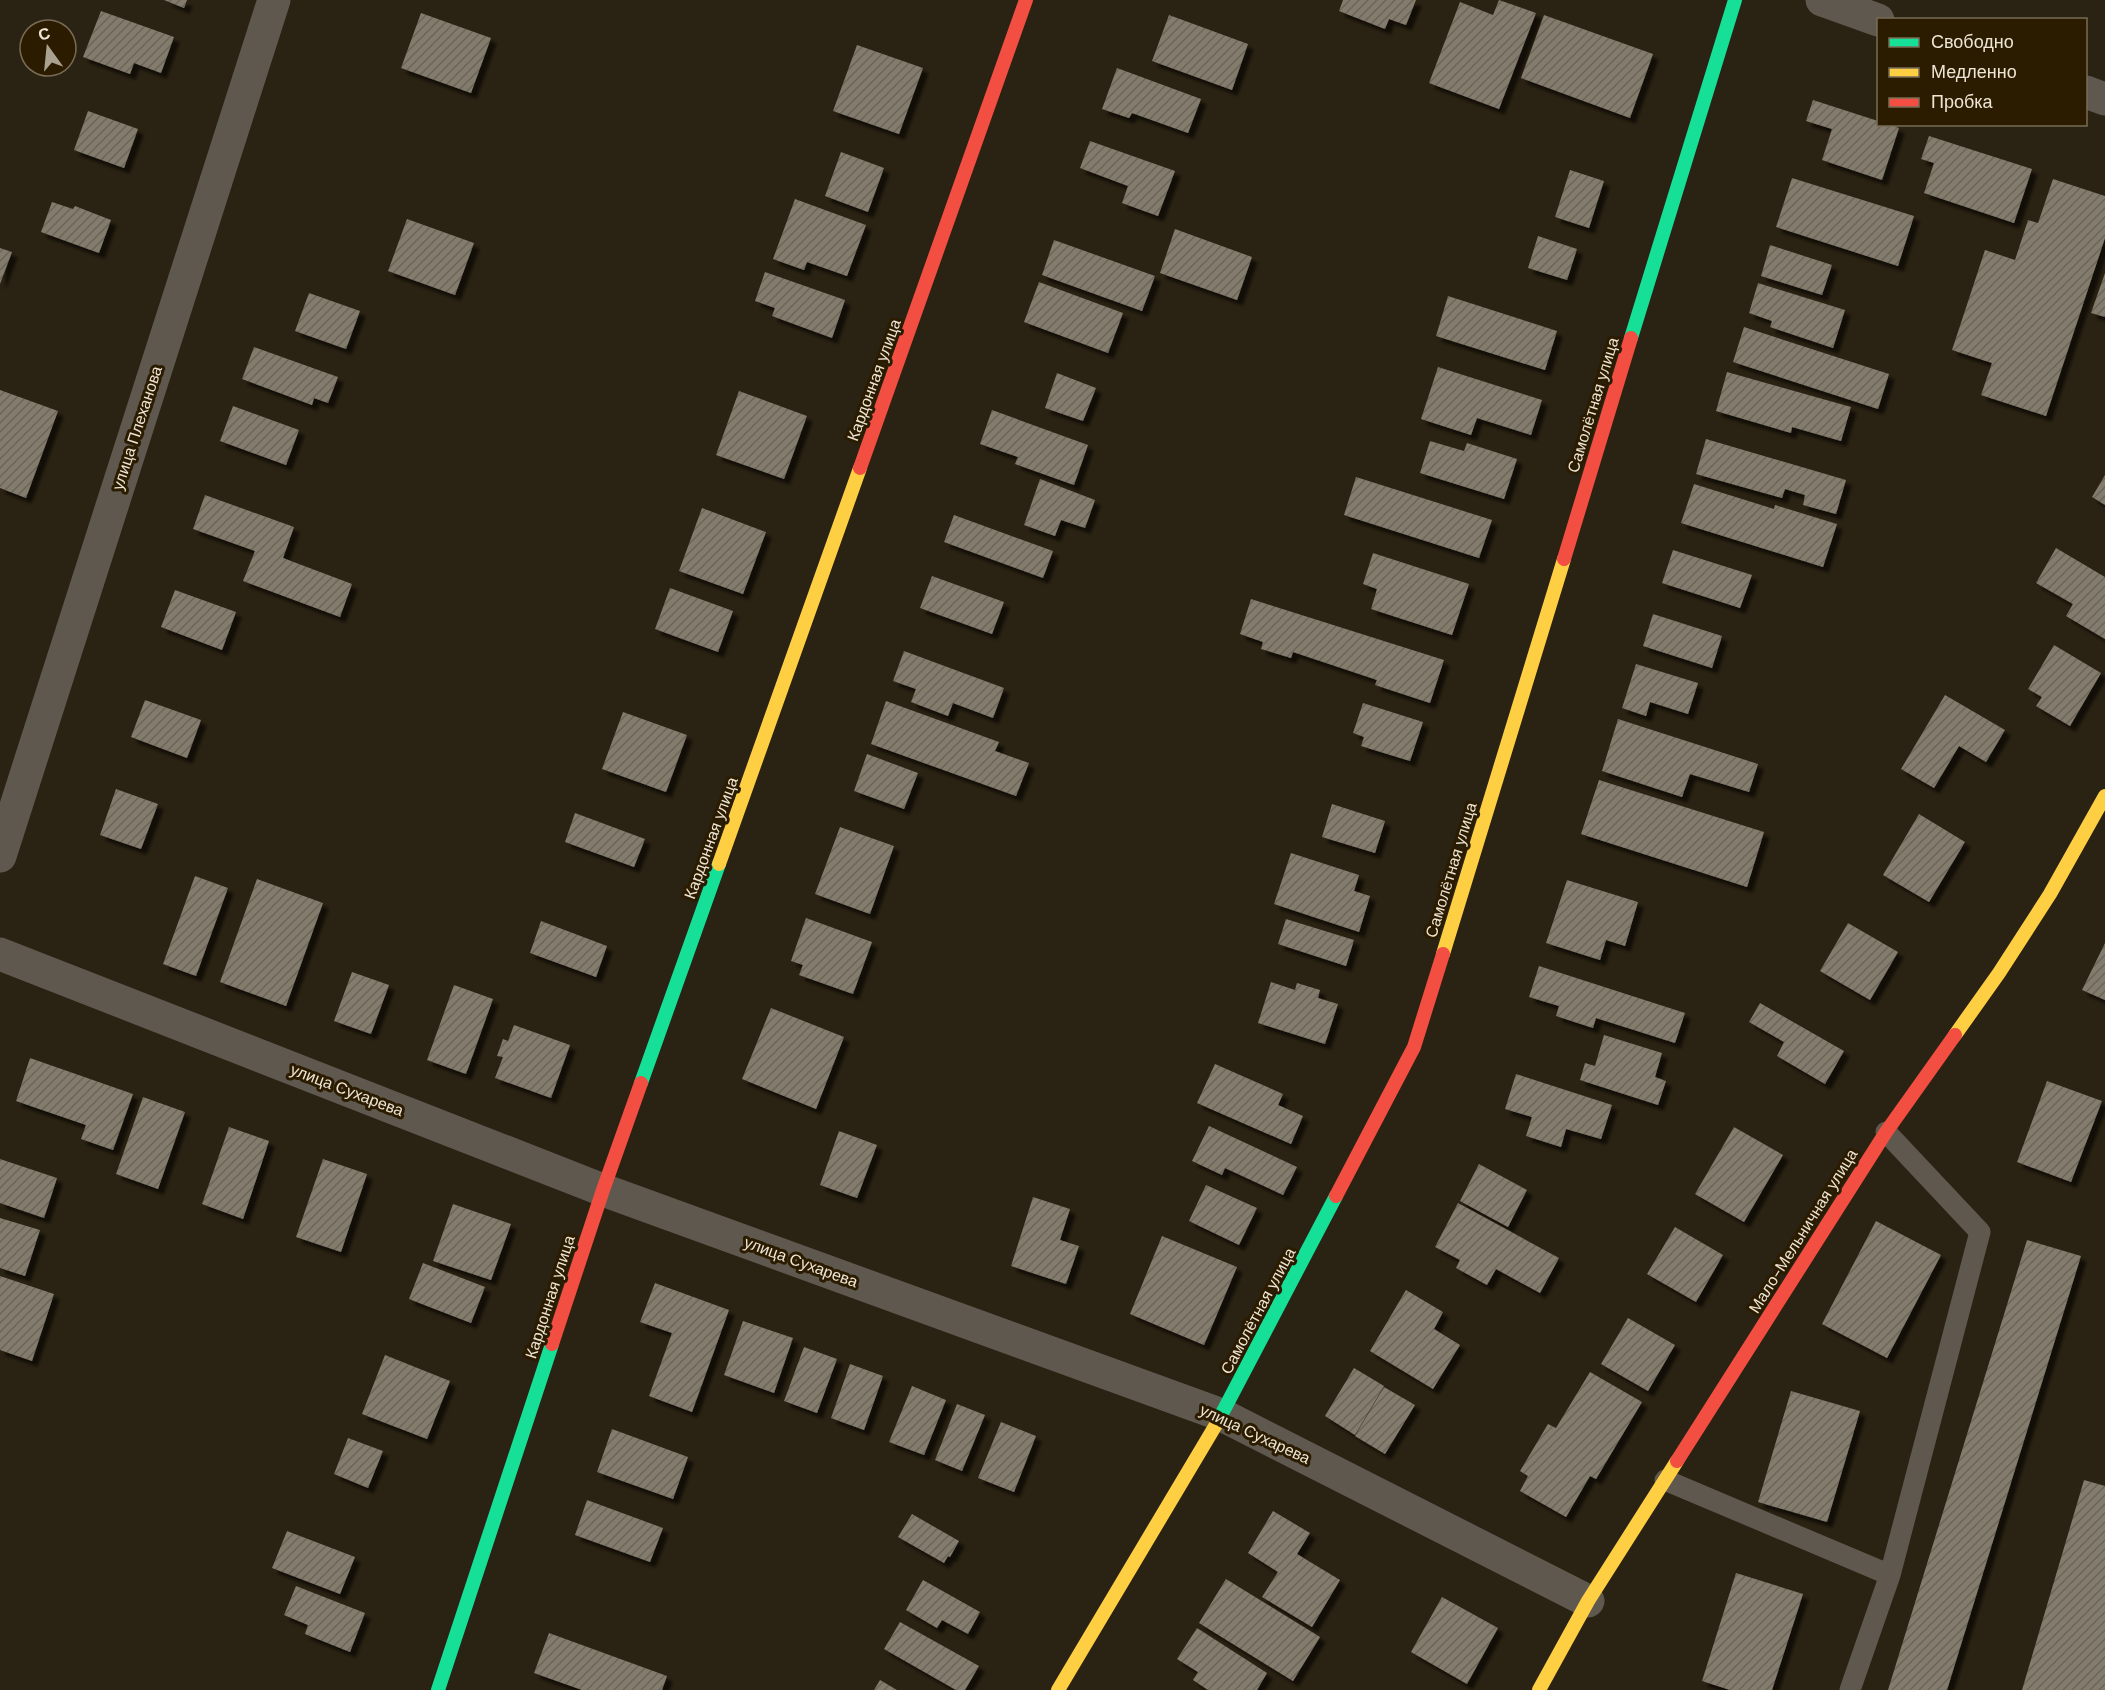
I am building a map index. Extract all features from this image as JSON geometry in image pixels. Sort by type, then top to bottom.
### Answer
[{"type":"street","name":"улица Плеханова","points":[[0,856],[274,0]]},
{"type":"street","name":"Кардонная улица","points":[[438,1690],[603,1190],[1026,0]]},
{"type":"street","name":"Самолётная улица","points":[[1058,1690],[1222,1415],[1414,1047],[1735,0]]},
{"type":"street","points":[[1822,0],[1877,20]]},
{"type":"street","points":[[2087,93],[2105,99]]},
{"type":"street","name":"Мало-Мельничная улица","points":[[1539,1690],[1588,1601],[1886,1132],[1999,973],[2050,894],[2105,796]]},
{"type":"street","name":"улица Сухарева","points":[[0,954],[603,1190],[1222,1415],[1588,1601]]},
{"type":"lane","points":[[1850,1690],[1890,1575],[1980,1232],[1886,1132]]},
{"type":"lane","points":[[1665,1480],[1890,1575]]},
{"type":"building","points":[[164,0],[187,0],[184,8]]},
{"type":"building","points":[[1343,0],[1416,0],[1406,25],[1389,19],[1385,29],[1339,11]]},
{"type":"building","points":[[1499,0],[1536,13],[1499,109],[1429,83],[1460,2],[1493,15]]},
{"type":"building","points":[[101,11],[174,37],[161,73],[134,63],[130,74],[83,57]]},
{"type":"building","points":[[421,13],[491,38],[471,93],[401,68]]},
{"type":"building","points":[[1169,15],[1248,44],[1232,90],[1152,61]]},
{"type":"building","points":[[1544,15],[1653,54],[1630,118],[1521,78]]},
{"type":"building","points":[[857,45],[923,68],[899,134],[833,111]]},
{"type":"building","points":[[1117,68],[1201,99],[1188,133],[1132,113],[1129,118],[1102,109]]},
{"type":"building","points":[[1813,100],[1877,121],[1877,126],[1899,128],[1882,180],[1822,160],[1832,129],[1806,121]]},
{"type":"building","points":[[88,111],[138,129],[124,168],[74,150]]},
{"type":"building","points":[[1929,136],[2032,169],[2014,223],[1924,193],[1934,163],[1921,159]]},
{"type":"building","points":[[1090,141],[1175,171],[1158,216],[1122,203],[1128,186],[1080,168]]},
{"type":"building","points":[[841,152],[884,168],[868,212],[825,196]]},
{"type":"building","points":[[1570,170],[1604,181],[1589,228],[1555,217]]},
{"type":"building","points":[[1792,178],[1914,216],[1898,266],[1776,227]]},
{"type":"building","points":[[2053,179],[2105,196],[2105,238],[2046,416],[1981,395],[1992,363],[1952,350],[1985,250],[2015,260],[2028,220],[2038,223]]},
{"type":"building","points":[[795,199],[866,225],[847,276],[807,262],[804,270],[773,259]]},
{"type":"building","points":[[52,202],[73,209],[75,206],[111,220],[99,253],[41,232]]},
{"type":"building","points":[[407,219],[474,243],[455,295],[388,271]]},
{"type":"building","points":[[1175,229],[1252,257],[1237,300],[1160,273]]},
{"type":"building","points":[[1538,236],[1577,249],[1567,280],[1528,268]]},
{"type":"building","points":[[1054,240],[1155,276],[1142,311],[1042,275]]},
{"type":"building","points":[[1770,245],[1832,265],[1822,295],[1761,276]]},
{"type":"building","points":[[0,248],[12,252],[0,284]]},
{"type":"building","points":[[765,272],[845,300],[832,338],[772,316],[775,308],[755,301]]},
{"type":"building","points":[[2105,273],[2105,317],[2091,313]]},
{"type":"building","points":[[1039,282],[1123,313],[1108,353],[1024,322]]},
{"type":"building","points":[[1758,283],[1845,310],[1833,348],[1770,327],[1772,321],[1749,313]]},
{"type":"building","points":[[309,293],[360,311],[346,349],[295,331]]},
{"type":"building","points":[[1448,296],[1557,331],[1545,370],[1436,336]]},
{"type":"building","points":[[1744,327],[1889,374],[1878,409],[1733,362]]},
{"type":"building","points":[[254,347],[338,377],[328,403],[314,398],[312,405],[242,379]]},
{"type":"building","points":[[1438,367],[1542,400],[1531,435],[1477,418],[1471,435],[1421,419]]},
{"type":"building","points":[[1727,372],[1851,407],[1841,441],[1792,427],[1791,433],[1716,411]]},
{"type":"building","points":[[1057,373],[1096,388],[1083,421],[1045,408]]},
{"type":"building","points":[[0,390],[58,411],[26,498],[0,488]]},
{"type":"building","points":[[739,391],[807,416],[784,479],[716,455]]},
{"type":"building","points":[[233,406],[299,430],[286,465],[220,441]]},
{"type":"building","points":[[992,410],[1088,445],[1074,485],[1015,464],[1018,457],[980,444]]},
{"type":"building","points":[[1706,439],[1846,480],[1836,514],[1803,505],[1805,495],[1785,489],[1782,498],[1696,474]]},
{"type":"building","points":[[1430,441],[1464,451],[1467,443],[1517,459],[1504,499],[1420,473]]},
{"type":"building","points":[[2105,475],[2105,505],[2092,497]]},
{"type":"building","points":[[1356,477],[1492,520],[1479,558],[1344,515]]},
{"type":"building","points":[[1040,479],[1095,500],[1085,528],[1061,520],[1055,536],[1024,525]]},
{"type":"building","points":[[1694,484],[1774,509],[1775,505],[1837,524],[1823,567],[1681,523]]},
{"type":"building","points":[[205,495],[294,527],[283,558],[352,584],[340,617],[243,581],[255,551],[193,529]]},
{"type":"building","points":[[702,508],[766,532],[743,594],[679,571]]},
{"type":"building","points":[[954,515],[1053,551],[1043,578],[944,542]]},
{"type":"building","points":[[2056,548],[2105,577],[2105,639],[2066,616],[2073,604],[2036,583]]},
{"type":"building","points":[[1673,550],[1752,575],[1740,608],[1662,583]]},
{"type":"building","points":[[1373,553],[1469,584],[1452,635],[1371,609],[1377,589],[1363,584]]},
{"type":"building","points":[[932,576],[1004,602],[992,634],[920,608]]},
{"type":"building","points":[[670,588],[733,611],[718,652],[655,629]]},
{"type":"building","points":[[175,590],[236,612],[222,650],[161,627]]},
{"type":"building","points":[[1251,599],[1444,660],[1430,703],[1375,685],[1377,680],[1293,652],[1291,658],[1261,649],[1263,642],[1240,634]]},
{"type":"building","points":[[1653,614],[1722,636],[1712,668],[1643,646]]},
{"type":"building","points":[[2054,645],[2101,673],[2070,726],[2036,706],[2042,697],[2028,689]]},
{"type":"building","points":[[904,651],[1004,688],[993,718],[953,703],[948,716],[911,702],[916,689],[893,681]]},
{"type":"building","points":[[1636,664],[1698,683],[1688,714],[1650,702],[1646,716],[1622,708]]},
{"type":"building","points":[[1945,695],[2005,730],[1986,762],[1959,746],[1934,788],[1901,769]]},
{"type":"building","points":[[145,700],[201,720],[187,758],[131,737]]},
{"type":"building","points":[[886,701],[999,742],[995,751],[1029,763],[1016,796],[871,744]]},
{"type":"building","points":[[1363,703],[1423,722],[1410,761],[1361,746],[1364,737],[1353,733]]},
{"type":"building","points":[[623,712],[687,735],[666,792],[602,769]]},
{"type":"building","points":[[1618,719],[1758,764],[1749,792],[1690,774],[1682,797],[1602,771]]},
{"type":"building","points":[[867,754],[918,773],[904,809],[854,791]]},
{"type":"building","points":[[1599,780],[1764,832],[1747,887],[1581,834]]},
{"type":"building","points":[[116,789],[158,804],[141,849],[100,835]]},
{"type":"building","points":[[1332,804],[1385,821],[1375,853],[1322,837]]},
{"type":"building","points":[[575,813],[645,839],[634,867],[565,842]]},
{"type":"building","points":[[1919,814],[1965,842],[1929,902],[1883,875]]},
{"type":"building","points":[[840,827],[894,846],[870,914],[815,894]]},
{"type":"building","points":[[1291,853],[1359,875],[1354,891],[1370,896],[1359,932],[1274,904]]},
{"type":"building","points":[[195,876],[228,888],[196,976],[163,964]]},
{"type":"building","points":[[257,879],[323,903],[286,1006],[220,982]]},
{"type":"building","points":[[1567,880],[1638,902],[1625,946],[1606,940],[1600,960],[1546,943]]},
{"type":"building","points":[[806,918],[872,942],[853,994],[799,975],[803,965],[791,961]]},
{"type":"building","points":[[1286,919],[1354,940],[1346,966],[1278,944]]},
{"type":"building","points":[[541,921],[607,946],[596,977],[530,953]]},
{"type":"building","points":[[1848,923],[1898,952],[1870,1000],[1820,971]]},
{"type":"building","points":[[2105,943],[2105,1000],[2082,990]]},
{"type":"building","points":[[1539,966],[1685,1013],[1675,1043],[1596,1018],[1593,1028],[1556,1016],[1559,1006],[1529,997]]},
{"type":"building","points":[[352,972],[389,985],[371,1034],[334,1021]]},
{"type":"building","points":[[1271,982],[1295,990],[1297,983],[1320,990],[1318,998],[1338,1004],[1325,1044],[1258,1023]]},
{"type":"building","points":[[454,985],[493,999],[466,1074],[427,1060]]},
{"type":"building","points":[[1760,1003],[1844,1051],[1825,1084],[1777,1056],[1784,1042],[1749,1022]]},
{"type":"building","points":[[771,1008],[844,1037],[816,1109],[742,1079]]},
{"type":"building","points":[[514,1025],[570,1045],[551,1098],[495,1078],[503,1057],[497,1056],[503,1039],[508,1041]]},
{"type":"building","points":[[1604,1035],[1662,1053],[1655,1077],[1666,1081],[1658,1105],[1580,1080],[1585,1063],[1595,1066]]},
{"type":"building","points":[[30,1058],[133,1094],[113,1150],[81,1139],[86,1125],[16,1101]]},
{"type":"building","points":[[1215,1064],[1283,1094],[1278,1105],[1303,1116],[1291,1144],[1197,1103]]},
{"type":"building","points":[[1516,1074],[1612,1105],[1601,1139],[1566,1129],[1561,1147],[1526,1136],[1532,1117],[1505,1109]]},
{"type":"building","points":[[2047,1081],[2102,1101],[2071,1182],[2017,1162]]},
{"type":"building","points":[[143,1097],[185,1112],[158,1189],[116,1174]]},
{"type":"building","points":[[1209,1126],[1297,1167],[1283,1195],[1225,1168],[1222,1175],[1192,1161]]},
{"type":"building","points":[[229,1127],[269,1141],[243,1219],[202,1204]]},
{"type":"building","points":[[1734,1127],[1783,1155],[1744,1222],[1695,1194]]},
{"type":"building","points":[[839,1131],[877,1145],[857,1198],[820,1185]]},
{"type":"building","points":[[0,1159],[57,1178],[44,1218],[0,1203]]},
{"type":"building","points":[[323,1159],[367,1174],[341,1252],[296,1237]]},
{"type":"building","points":[[1479,1164],[1527,1190],[1508,1227],[1460,1201]]},
{"type":"building","points":[[1206,1185],[1257,1208],[1239,1245],[1189,1221]]},
{"type":"building","points":[[1033,1197],[1070,1209],[1060,1240],[1079,1246],[1066,1284],[1011,1266]]},
{"type":"building","points":[[1458,1203],[1559,1258],[1540,1293],[1496,1269],[1487,1285],[1456,1268],[1460,1260],[1435,1247]]},
{"type":"building","points":[[453,1204],[511,1224],[491,1280],[433,1261]]},
{"type":"building","points":[[0,1218],[40,1230],[25,1276],[0,1268]]},
{"type":"building","points":[[1876,1221],[1941,1255],[1887,1358],[1822,1324]]},
{"type":"building","points":[[1675,1227],[1723,1255],[1696,1302],[1647,1274]]},
{"type":"building","points":[[1162,1236],[1237,1267],[1204,1345],[1130,1314]]},
{"type":"building","points":[[2027,1240],[2081,1256],[1947,1690],[1888,1690]]},
{"type":"building","points":[[423,1263],[485,1287],[471,1323],[409,1299]]},
{"type":"building","points":[[0,1276],[54,1294],[32,1361],[0,1350]]},
{"type":"building","points":[[655,1283],[729,1310],[692,1412],[649,1396],[672,1333],[640,1322]]},
{"type":"building","points":[[1406,1290],[1443,1312],[1434,1329],[1460,1345],[1433,1389],[1370,1351]]},
{"type":"building","points":[[1628,1318],[1675,1345],[1648,1391],[1601,1364]]},
{"type":"building","points":[[743,1321],[793,1338],[774,1393],[724,1375]]},
{"type":"building","points":[[804,1347],[837,1359],[817,1413],[784,1401]]},
{"type":"building","points":[[385,1355],[450,1381],[427,1439],[362,1414]]},
{"type":"building","points":[[850,1364],[883,1376],[864,1430],[831,1418]]},
{"type":"building","points":[[1354,1368],[1384,1386],[1355,1435],[1325,1416]]},
{"type":"building","points":[[1590,1372],[1642,1402],[1596,1479],[1590,1476],[1566,1517],[1520,1491],[1528,1476],[1520,1471],[1548,1424],[1556,1428]]},
{"type":"building","points":[[912,1386],[946,1400],[924,1455],[889,1442]]},
{"type":"building","points":[[1384,1387],[1415,1405],[1385,1454],[1355,1436]]},
{"type":"building","points":[[1791,1391],[1860,1411],[1827,1522],[1758,1502]]},
{"type":"building","points":[[957,1404],[985,1415],[962,1471],[935,1460]]},
{"type":"building","points":[[1001,1422],[1036,1436],[1014,1492],[978,1478]]},
{"type":"building","points":[[612,1429],[688,1457],[673,1499],[597,1472]]},
{"type":"building","points":[[348,1438],[383,1451],[368,1488],[334,1474]]},
{"type":"building","points":[[2084,1480],[2105,1486],[2105,1690],[2022,1690]]},
{"type":"building","points":[[587,1500],[663,1528],[650,1562],[575,1535]]},
{"type":"building","points":[[1273,1511],[1310,1533],[1297,1554],[1340,1580],[1312,1627],[1262,1597],[1278,1572],[1248,1553]]},
{"type":"building","points":[[912,1514],[959,1541],[944,1563],[898,1537]]},
{"type":"building","points":[[287,1531],[355,1557],[340,1594],[272,1568]]},
{"type":"building","points":[[1736,1573],[1803,1594],[1772,1690],[1730,1690],[1702,1681]]},
{"type":"building","points":[[1226,1579],[1320,1637],[1293,1681],[1199,1623]]},
{"type":"building","points":[[923,1580],[980,1612],[968,1634],[942,1620],[937,1628],[906,1610]]},
{"type":"building","points":[[296,1586],[365,1613],[350,1652],[305,1634],[308,1625],[284,1615]]},
{"type":"building","points":[[1442,1597],[1498,1628],[1467,1684],[1411,1652]]},
{"type":"building","points":[[900,1622],[979,1666],[965,1690],[956,1690],[884,1649]]},
{"type":"building","points":[[1197,1628],[1267,1673],[1257,1690],[1208,1690],[1193,1680],[1198,1672],[1177,1659]]},
{"type":"building","points":[[549,1633],[667,1676],[662,1690],[582,1690],[534,1673]]},
{"type":"building","points":[[880,1680],[897,1690],[874,1690]]},
{"type":"traffic: fast","points":[[1631,338],[1735,0]]},
{"type":"traffic: fast","points":[[641,1083],[719,864]]},
{"type":"traffic: fast","points":[[1217,1423],[1336,1196]]},
{"type":"traffic: fast","points":[[438,1690],[552,1344]]},
{"type":"traffic: slow","points":[[719,864],[860,468]]},
{"type":"traffic: slow","points":[[1443,954],[1564,559]]},
{"type":"traffic: slow","points":[[1955,1035],[1999,973],[2050,894],[2105,796]]},
{"type":"traffic: slow","points":[[1058,1690],[1217,1423]]},
{"type":"traffic: slow","points":[[1539,1690],[1588,1601],[1677,1461]]},
{"type":"traffic: jam","points":[[860,468],[1026,0]]},
{"type":"traffic: jam","points":[[1564,559],[1631,338]]},
{"type":"traffic: jam","points":[[1336,1196],[1414,1047],[1443,954]]},
{"type":"traffic: jam","points":[[1677,1461],[1886,1132],[1955,1035]]},
{"type":"traffic: jam","points":[[552,1344],[641,1083]]}]
